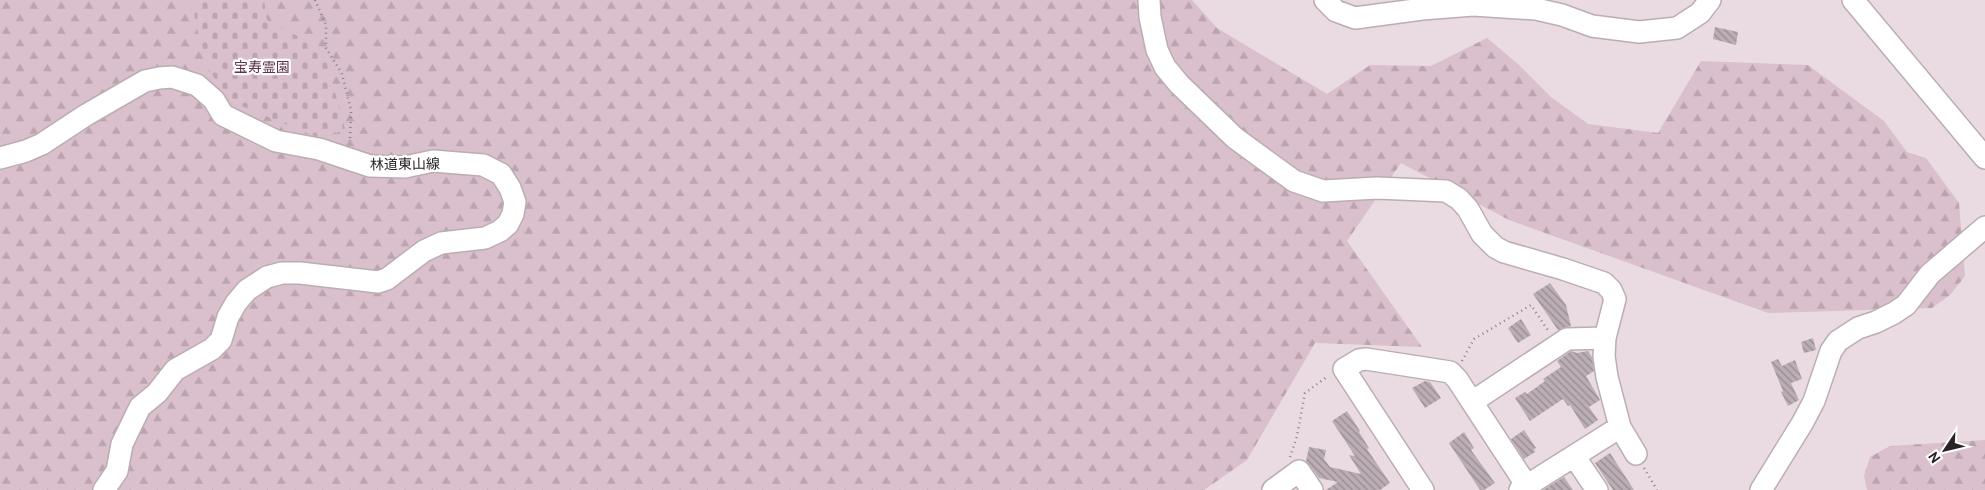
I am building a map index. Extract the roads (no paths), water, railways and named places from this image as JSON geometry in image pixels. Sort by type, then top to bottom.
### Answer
[{"type":"street","points":[[1149,0],[1150,17],[1157,50],[1165,67],[1178,84],[1235,138],[1294,181],[1323,191],[1377,188],[1446,191],[1453,194],[1468,209],[1482,234],[1495,247],[1504,252],[1563,268],[1604,283],[1611,290],[1614,299],[1605,338],[1606,377],[1620,427],[1636,454]]},
{"type":"street","points":[[1325,0],[1336,11],[1355,18],[1422,9],[1473,5],[1536,10],[1562,15],[1592,26],[1640,32],[1677,28],[1700,12],[1710,0]]},
{"type":"street","points":[[1853,0],[1985,158]]},
{"type":"street","name":"林道東山線","points":[[0,158],[19,154],[42,144],[86,115],[144,81],[172,78],[197,85],[214,100],[223,115],[276,141],[319,149],[344,159],[370,166],[405,166],[433,161],[483,165],[501,174],[510,188],[514,202],[513,214],[508,224],[500,231],[485,238],[440,243],[424,251],[387,279],[378,282],[300,273],[282,273],[268,277],[246,290],[228,317],[221,340],[212,349],[175,370],[157,393],[140,407],[122,444],[117,471],[104,490]]},
{"type":"street","points":[[1761,490],[1814,401],[1831,351],[1838,341],[1858,328],[1876,322],[1906,305],[1930,274],[1985,227]]},
{"type":"street","points":[[1472,402],[1570,338],[1605,338]]},
{"type":"street","points":[[1422,490],[1344,369],[1359,360],[1366,359],[1450,372],[1457,379],[1472,402],[1524,488],[1620,427]]},
{"type":"street","points":[[1574,456],[1596,490]]},
{"type":"street","points":[[1279,485],[1299,471],[1312,490]]},
{"type":"park label","name":"宝寿霊園","points":[[262,67]]}]
